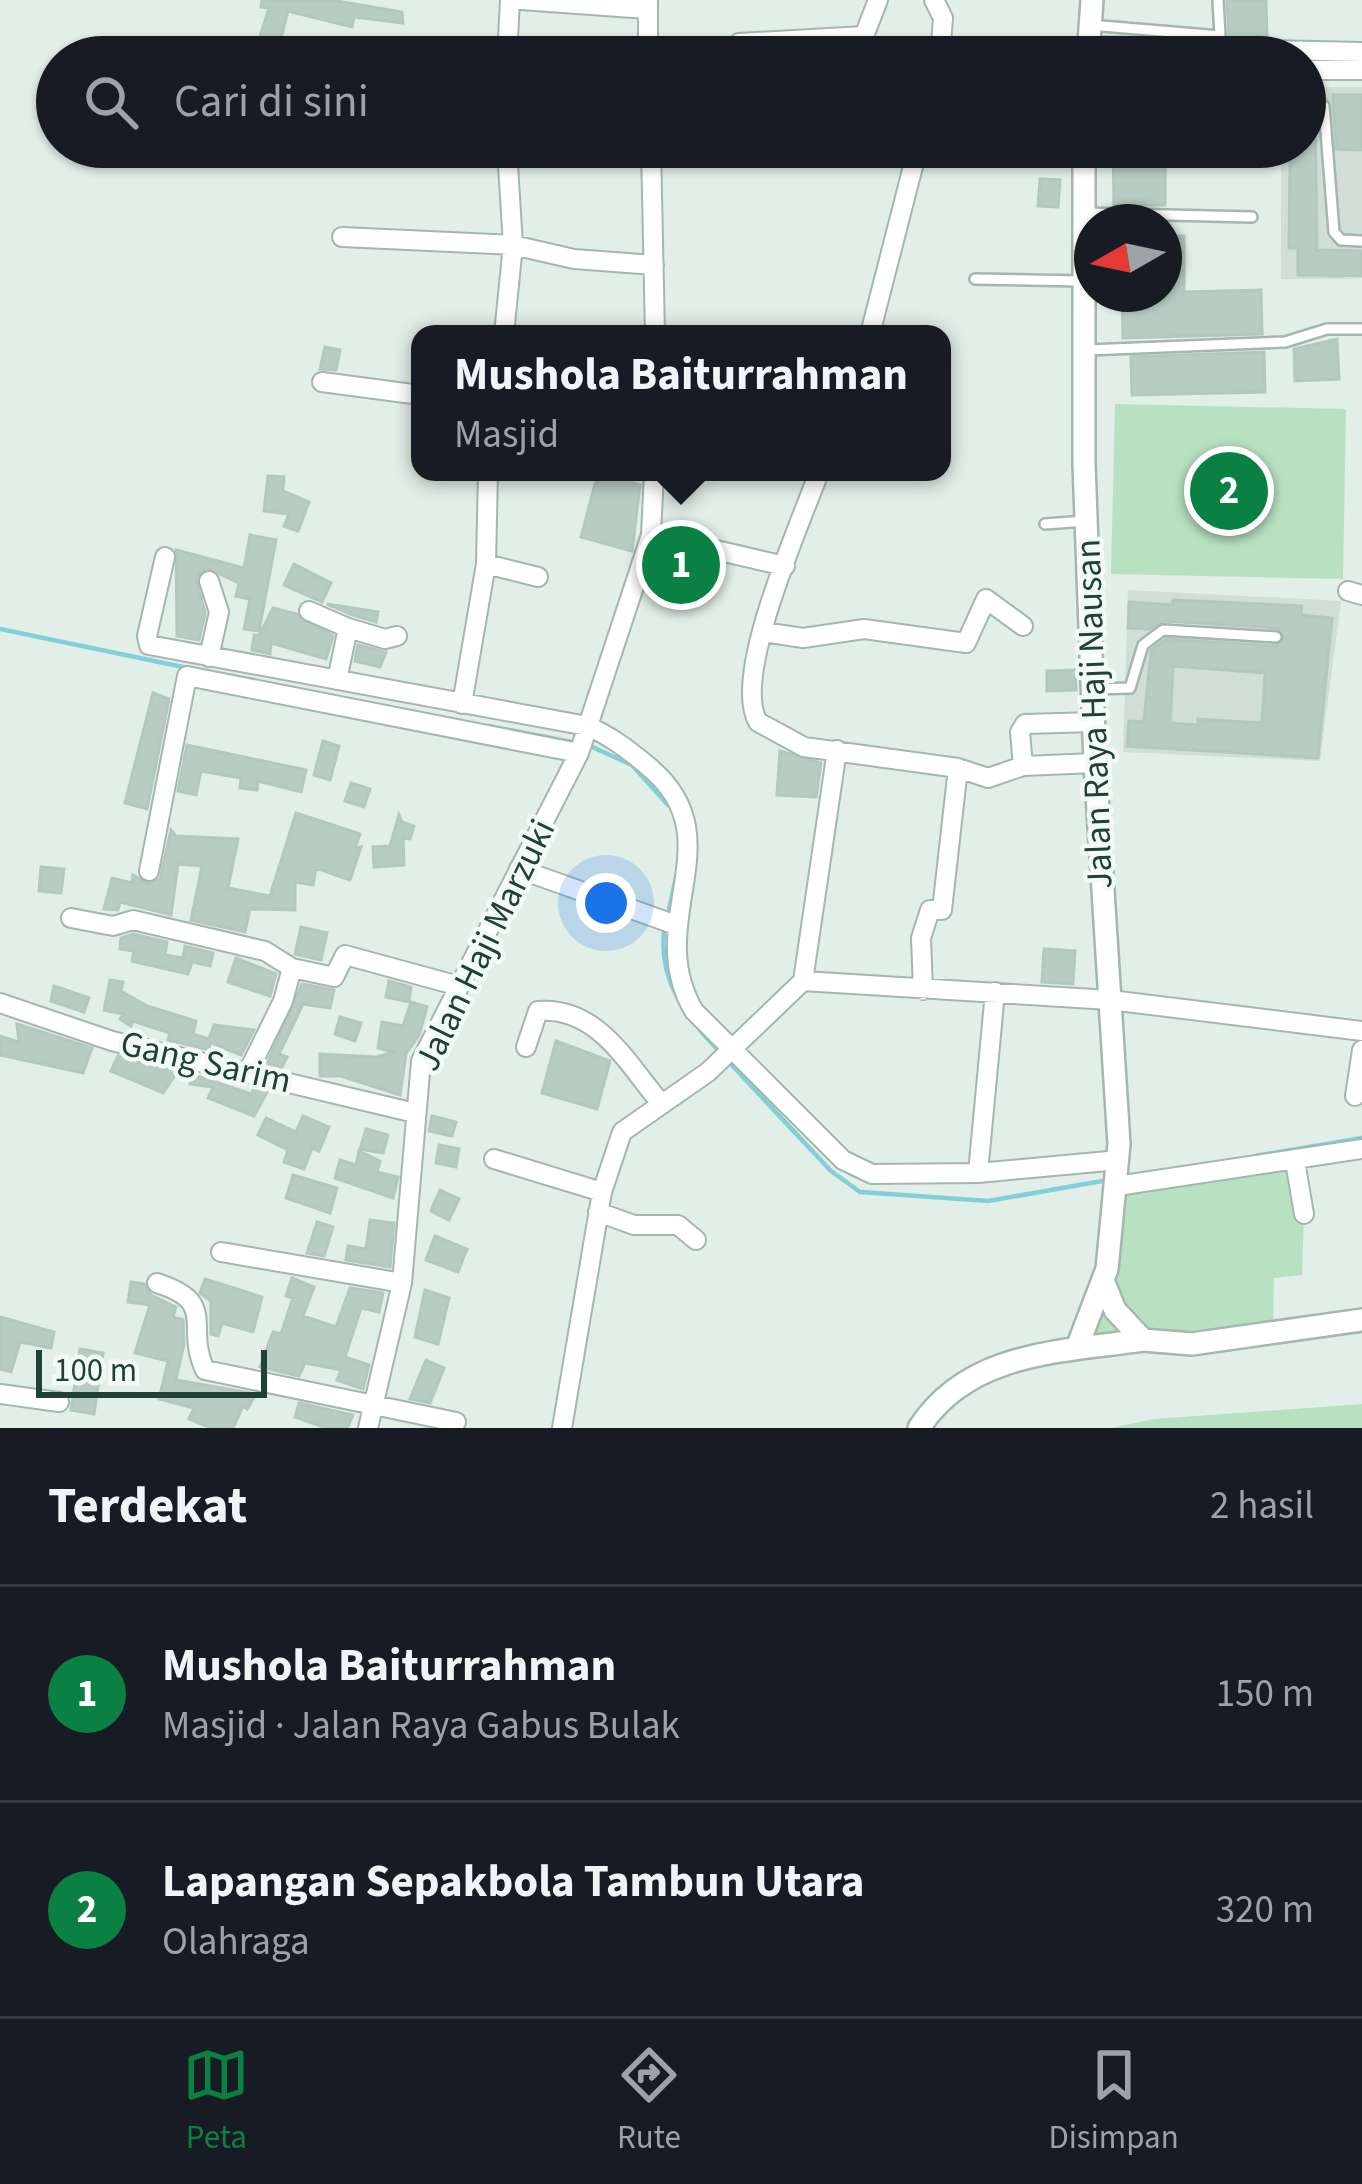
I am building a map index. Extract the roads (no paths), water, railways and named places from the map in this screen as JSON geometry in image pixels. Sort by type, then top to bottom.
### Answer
[{"type":"street","points":[[509,36],[510,0]]},
{"type":"street","points":[[521,0],[648,4],[648,36]]},
{"type":"street","points":[[934,0],[940,36]]},
{"type":"street","points":[[1089,36],[1091,0]]},
{"type":"street","points":[[863,36],[868,34],[870,5]]},
{"type":"street","points":[[1326,52],[1362,52]]},
{"type":"street","points":[[1326,70],[1362,70]]},
{"type":"street","points":[[505,325],[513,245],[508,168]]},
{"type":"street","points":[[652,168],[655,325]]},
{"type":"street","points":[[872,325],[913,168]]},
{"type":"street","name":"Jalan Raya Haji Nausan","points":[[1084,168],[1084,204]]},
{"type":"street","points":[[342,236],[513,245],[574,259],[654,265]]},
{"type":"street","name":"Jalan Raya Haji Nausan","points":[[1078,1346],[1103,1280],[1119,1160],[1094,763],[1083,312]]},
{"type":"street","points":[[322,382],[411,394]]},
{"type":"street","points":[[462,704],[486,564],[488,481]]},
{"type":"street","name":"Jalan Haji Marzuki","points":[[368,1428],[402,1282],[421,1060],[579,753],[651,535],[654,481]]},
{"type":"street","points":[[816,481],[763,632],[749,696],[758,722],[804,747],[958,768],[988,778],[1023,766],[1094,763]]},
{"type":"street","points":[[651,535],[785,566]]},
{"type":"street","points":[[165,557],[148,643],[587,726],[606,734],[659,776],[683,807],[689,853],[676,925],[682,989],[694,1011],[830,1148],[863,1172],[978,1173],[1119,1160]]},
{"type":"street","points":[[486,564],[538,577]]},
{"type":"street","points":[[209,580],[219,612],[209,657]]},
{"type":"street","points":[[763,632],[803,638],[864,629],[966,643],[986,599],[1023,626]]},
{"type":"street","points":[[309,611],[385,639],[397,636]]},
{"type":"street","points":[[337,680],[348,628]]},
{"type":"street","points":[[149,871],[187,676],[579,753]]},
{"type":"street","points":[[1023,766],[1020,732],[1025,724],[1094,722]]},
{"type":"street","points":[[562,1428],[600,1202],[622,1132],[714,1066],[803,981],[837,750]]},
{"type":"street","points":[[922,990],[921,938],[929,910],[942,910],[958,768]]},
{"type":"street","points":[[519,869],[676,925]]},
{"type":"street","points":[[70,918],[113,926],[133,920],[266,951],[292,968],[334,977],[345,955],[459,986]]},
{"type":"street","points":[[248,1072],[284,1001],[292,968]]},
{"type":"street","points":[[803,981],[1110,1000],[1362,1031]]},
{"type":"street","points":[[978,1173],[995,992]]},
{"type":"street","name":"Gang Sarim","points":[[0,1003],[112,1040],[415,1113]]},
{"type":"street","points":[[526,1047],[538,1011],[561,1014],[619,1044],[660,1102]]},
{"type":"street","points":[[1354,1096],[1362,1050]]},
{"type":"street","points":[[1117,1186],[1362,1149]]},
{"type":"street","points":[[494,1159],[600,1202],[634,1225],[678,1225],[696,1240]]},
{"type":"street","points":[[1295,1161],[1304,1214]]},
{"type":"street","points":[[221,1252],[402,1282]]},
{"type":"street","points":[[1103,1280],[1115,1310],[1139,1336]]},
{"type":"street","points":[[157,1283],[185,1292],[193,1301],[205,1370],[456,1422]]},
{"type":"street","points":[[920,1428],[935,1403],[1008,1360],[1139,1336],[1192,1344],[1362,1320]]},
{"type":"street","points":[[0,1394],[59,1402]]},
{"type":"lane","points":[[1218,0],[1220,36]]},
{"type":"lane","points":[[1326,131],[1334,232],[1342,240],[1362,241]]},
{"type":"lane","points":[[1182,215],[1252,217]]},
{"type":"lane","points":[[975,279],[1074,280]]},
{"type":"lane","points":[[1084,350],[1285,342],[1327,329],[1362,329]]},
{"type":"lane","points":[[1045,524],[1086,521]]},
{"type":"lane","points":[[1093,689],[1130,688],[1138,653],[1148,638],[1163,630],[1276,637]]},
{"type":"waterway","points":[[0,629],[188,668]]},
{"type":"waterway","points":[[488,726],[577,743]]},
{"type":"waterway","points":[[588,745],[632,765],[668,805]]},
{"type":"waterway","points":[[668,914],[676,878]]},
{"type":"waterway","points":[[665,925],[669,979],[695,1024],[719,1051]]},
{"type":"waterway","points":[[727,1060],[831,1171],[860,1192],[988,1201],[1108,1180]]},
{"type":"waterway","points":[[1255,1156],[1362,1138]]},
{"type":"place","name":"Lapangan Sepakbola Tambun Utara","points":[[1229,491]]},
{"type":"place","name":"Mushola Baiturrahman","points":[[681,565]]}]
